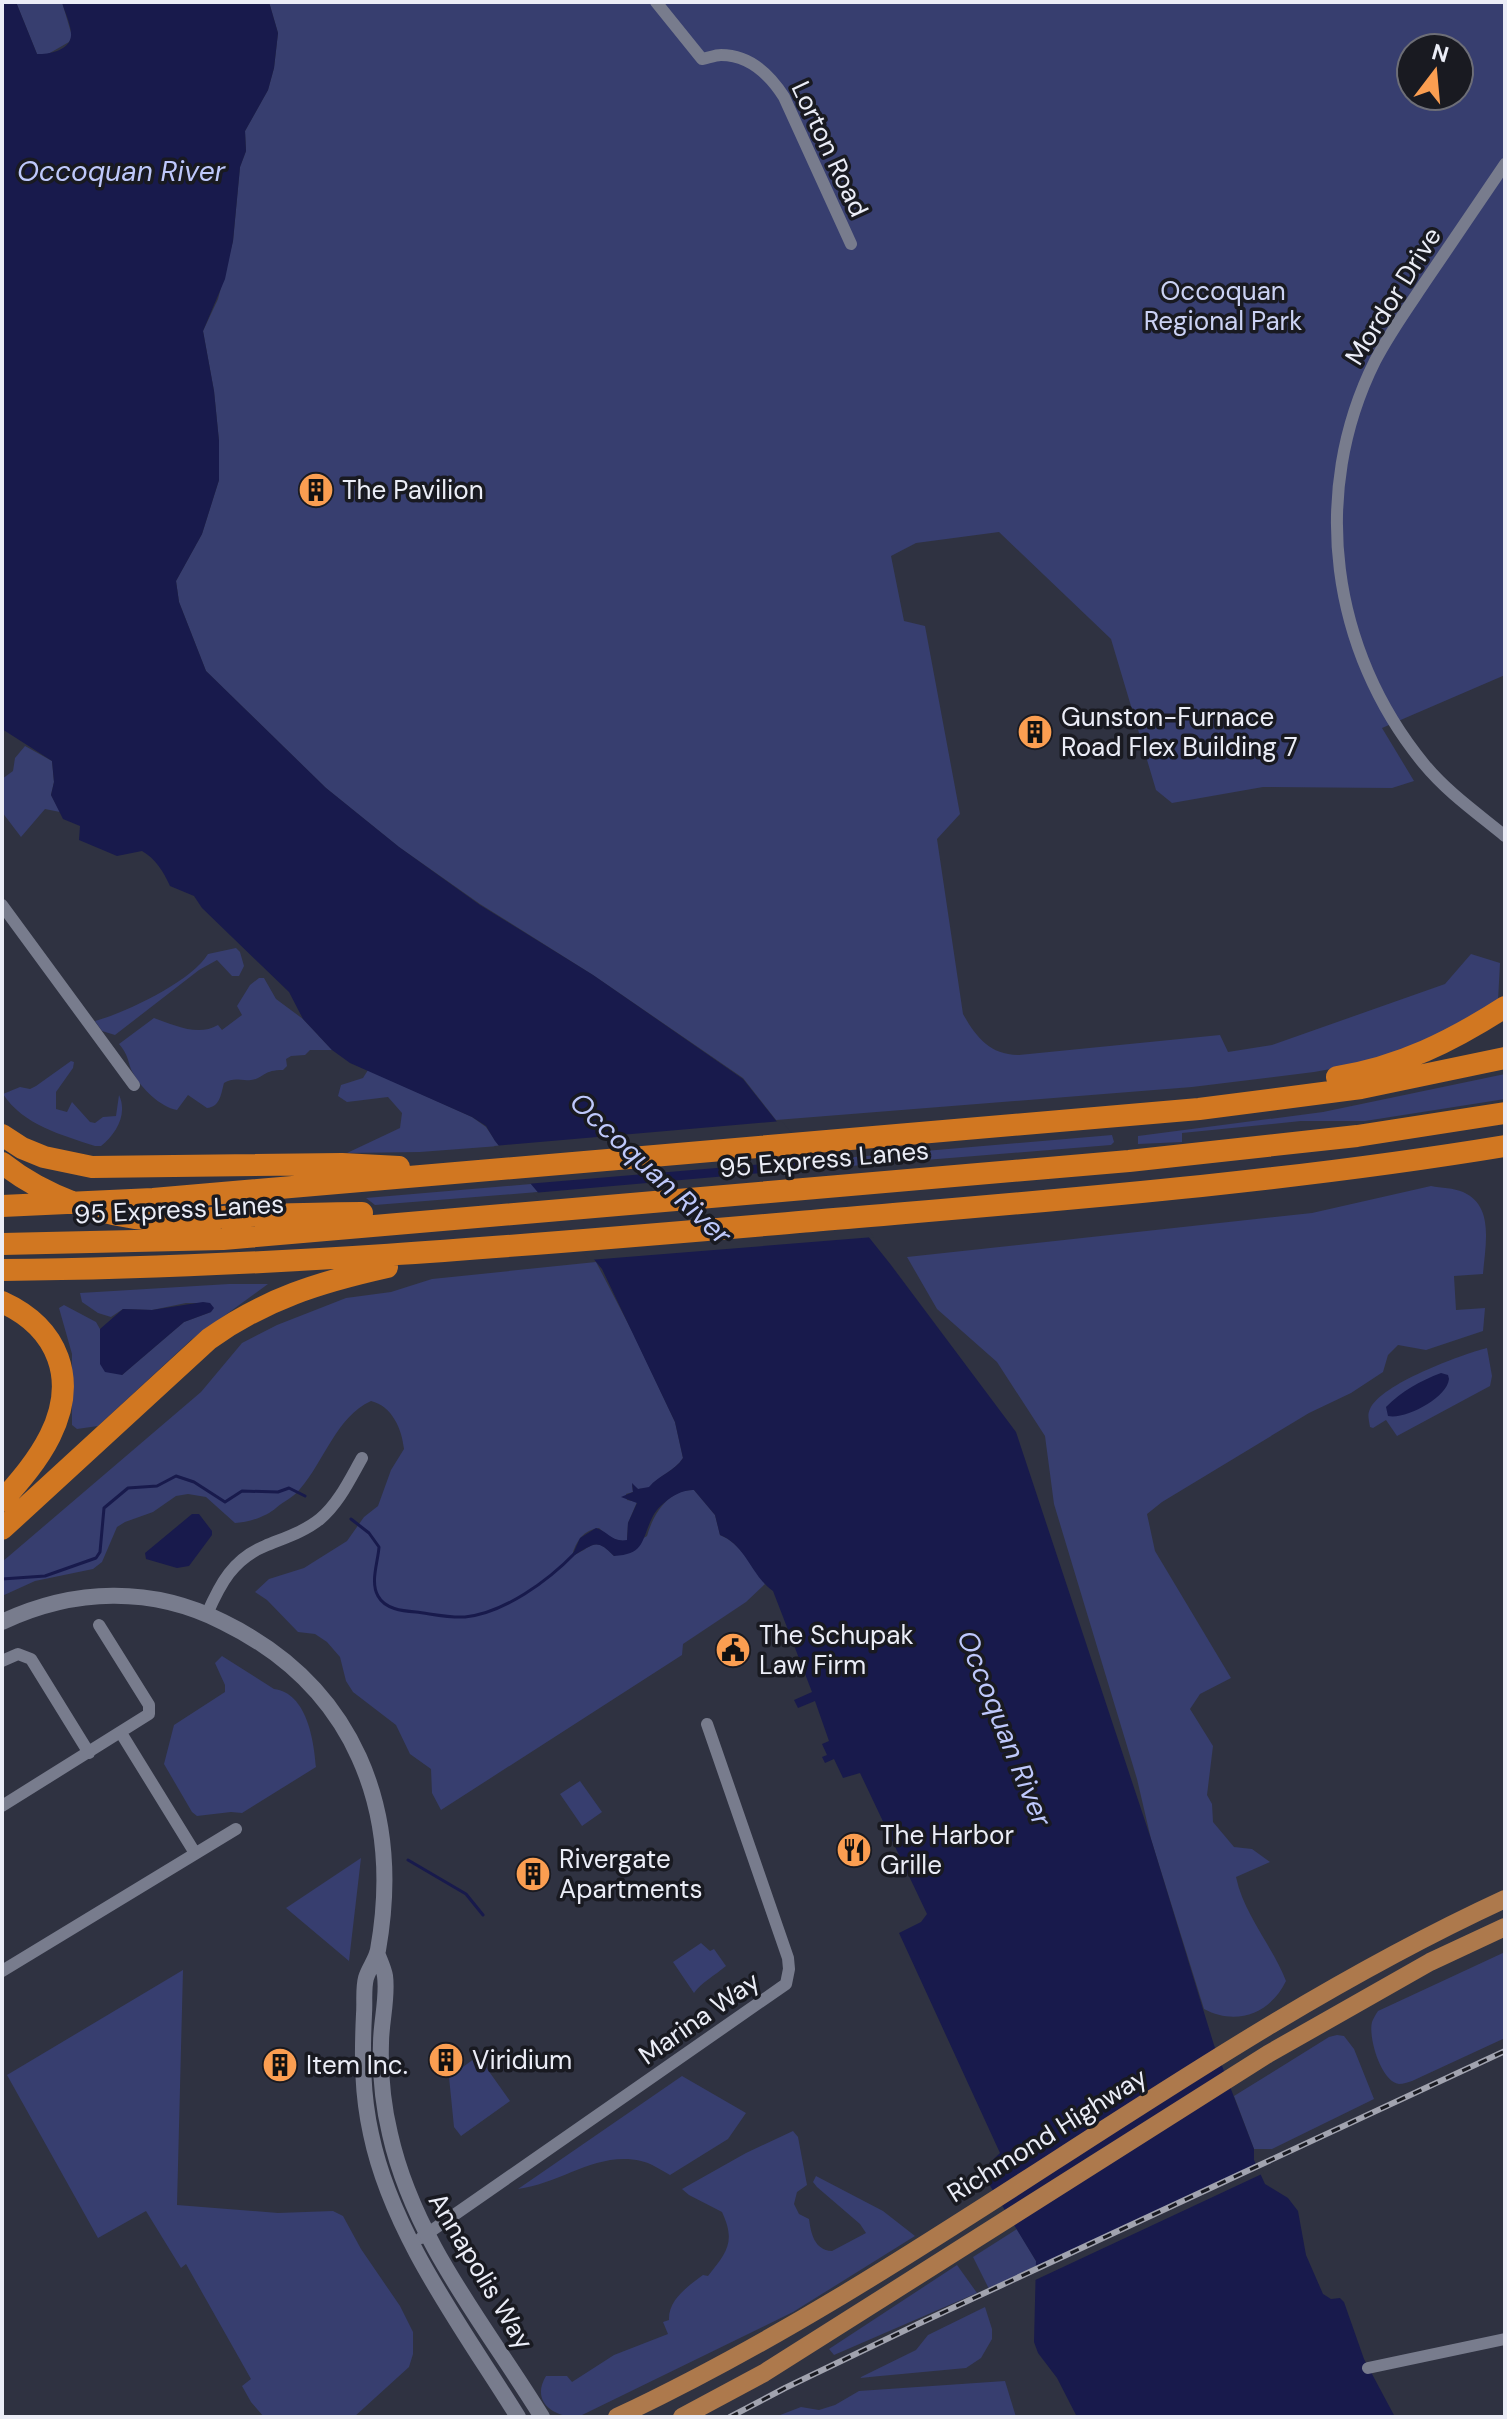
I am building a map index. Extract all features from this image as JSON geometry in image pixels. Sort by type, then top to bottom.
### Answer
[{"type":"highway","points":[[1147,1114],[1243,1092],[1381,1068],[1431,1050],[1505,1007]]},
{"type":"highway","points":[[2,1206],[153,1199],[1250,1104],[1361,1088],[1495,1061]]},
{"type":"highway","name":"95 Express Lanes","points":[[2,1244],[223,1239],[1255,1148],[1498,1114]]},
{"type":"highway","points":[[2,1135],[44,1157],[92,1167],[375,1165],[444,1174]]},
{"type":"highway","points":[[2,1270],[211,1265],[460,1251],[1264,1181],[1499,1147]]},
{"type":"highway","points":[[2,1163],[49,1193],[106,1212],[155,1220],[312,1213],[488,1215]]},
{"type":"highway","points":[[2,1529],[209,1339],[234,1321],[306,1288],[349,1275],[460,1251]]},
{"type":"highway","points":[[2,1302],[24,1314],[51,1342],[58,1356],[64,1385],[52,1434],[2,1501]]},
{"type":"main road","name":"Richmond Highway","points":[[617,2417],[700,2378],[810,2315],[1355,1974],[1505,1899]]},
{"type":"main road","name":"Richmond Highway","points":[[682,2417],[764,2373],[1268,2054],[1419,1968],[1505,1927]]},
{"type":"street","name":"Lorton Road","points":[[656,2],[702,59],[721,55],[754,64],[775,83],[851,244]]},
{"type":"street","name":"Mordor Drive","points":[[1505,164],[1399,320],[1374,363],[1354,412],[1346,443],[1337,518],[1339,572],[1345,603],[1354,637],[1376,692],[1390,717],[1426,765],[1453,793],[1505,836]]},
{"type":"street","points":[[2,905],[134,1085]]},
{"type":"street","points":[[207,1614],[231,1568],[255,1550],[294,1535],[321,1518],[362,1458]]},
{"type":"street","name":"Annapolis Way","points":[[2,1622],[64,1602],[114,1595],[164,1600],[207,1614],[251,1637],[298,1671],[335,1713],[352,1741],[371,1789],[382,1847],[382,1901],[377,1953],[366,1978],[362,2054],[363,2088],[371,2137],[382,2176],[412,2244],[518,2417]]},
{"type":"street","points":[[2,1806],[146,1719],[150,1710],[99,1625]]},
{"type":"street","points":[[2,1661],[18,1654],[31,1659],[89,1753]]},
{"type":"street","name":"Marina Way","points":[[412,2244],[786,1984],[788,1958],[707,1724]]},
{"type":"street","points":[[121,1733],[195,1853]]},
{"type":"street","points":[[2,1971],[236,1829]]},
{"type":"street","name":"Annapolis Way","points":[[377,1953],[385,1977],[381,2061],[385,2113],[400,2170],[426,2234],[542,2417]]},
{"type":"street","points":[[1368,2368],[1505,2339]]},
{"type":"green space","points":[[16,2],[62,2],[72,36],[69,42],[48,54],[37,54]]},
{"type":"green space","name":"Occoquan Regional Park","points":[[269,2],[1505,2],[1505,675],[1382,728],[1414,781],[1392,788],[1263,787],[1172,803],[1156,790],[1111,639],[999,532],[916,543],[891,556],[904,621],[925,626],[960,814],[937,839],[963,1014],[985,1043],[1000,1052],[1019,1055],[1220,1035],[1228,1052],[1272,1045],[1445,984],[1471,954],[1500,963],[1498,1001],[1439,1038],[1353,1065],[1314,1072],[1192,1087],[776,1120],[743,1078],[399,847],[326,788],[206,671],[179,602],[176,581],[202,534],[219,480],[214,391],[203,331],[218,299],[233,241],[240,167],[246,151],[245,131],[268,90],[278,33]]},
{"type":"green space","points":[[25,746],[52,761],[54,782],[51,795],[60,812],[45,809],[21,837],[2,812],[2,779],[13,771],[15,758]]},
{"type":"green space","points":[[236,948],[244,966],[239,976],[232,976],[217,960],[199,970],[115,1035],[102,1031],[95,1021],[123,1011],[173,985],[188,975],[208,954]]},
{"type":"green space","points":[[264,978],[276,999],[303,1019],[332,1050],[310,1050],[305,1055],[286,1059],[287,1066],[283,1070],[271,1071],[251,1080],[228,1081],[224,1083],[217,1103],[207,1108],[188,1095],[177,1110],[164,1105],[146,1091],[136,1079],[119,1044],[154,1018],[186,1029],[202,1030],[218,1025],[222,1030],[242,1015],[237,1006],[250,985]]},
{"type":"green space","points":[[71,1061],[74,1062],[73,1068],[56,1092],[56,1109],[67,1112],[72,1102],[90,1122],[95,1123],[103,1117],[116,1116],[119,1095],[122,1109],[119,1123],[101,1146],[44,1128],[21,1114],[3,1094],[20,1087],[30,1089]]},
{"type":"green space","points":[[368,1070],[472,1117],[486,1127],[499,1146],[347,1153],[400,1128],[402,1113],[388,1097],[347,1102],[338,1096],[341,1085],[363,1078]]},
{"type":"green space","points":[[1505,1074],[1505,1099],[1365,1121],[1301,1121],[1182,1133],[1182,1142],[1138,1144],[1138,1136],[1323,1112]]},
{"type":"green space","points":[[1112,1135],[1114,1142],[1111,1145],[814,1169],[808,1161]]},
{"type":"green space","points":[[531,1184],[538,1192],[375,1205],[366,1198]]},
{"type":"green space","points":[[1431,1186],[1463,1192],[1473,1198],[1484,1217],[1483,1274],[1454,1276],[1456,1310],[1485,1308],[1483,1331],[1426,1350],[1398,1345],[1388,1355],[1383,1372],[1351,1393],[1309,1413],[1147,1514],[1155,1551],[1231,1678],[1200,1694],[1190,1709],[1213,1746],[1207,1795],[1212,1804],[1213,1822],[1234,1847],[1252,1849],[1270,1862],[1236,1877],[1245,1904],[1286,1981],[1271,2002],[1251,2014],[1216,2014],[1204,2009],[1151,1839],[1137,1779],[1054,1504],[1045,1436],[997,1362],[937,1309],[907,1257],[1312,1213]]},
{"type":"green space","points":[[596,1262],[675,1422],[683,1458],[649,1488],[638,1489],[632,1485],[633,1492],[626,1494],[627,1500],[637,1502],[628,1523],[627,1541],[619,1541],[599,1528],[594,1529],[581,1537],[572,1556],[598,1544],[614,1556],[647,1536],[653,1520],[669,1499],[694,1490],[715,1515],[720,1535],[740,1550],[765,1584],[746,1602],[683,1644],[682,1655],[441,1810],[432,1793],[431,1769],[410,1754],[396,1725],[353,1692],[346,1681],[340,1657],[315,1634],[298,1632],[255,1592],[269,1579],[304,1568],[347,1541],[364,1517],[378,1506],[391,1470],[404,1449],[395,1419],[378,1404],[371,1401],[349,1418],[300,1489],[268,1514],[235,1523],[206,1497],[176,1496],[153,1512],[117,1527],[102,1562],[93,1569],[35,1581],[2,1596],[2,1562],[201,1392],[242,1343],[277,1325],[346,1298],[391,1292],[432,1279]]},
{"type":"green space","points":[[268,1284],[191,1340],[98,1426],[77,1429],[72,1425],[72,1354],[59,1308],[64,1305],[96,1322],[100,1329],[100,1345],[122,1375],[184,1322],[211,1312],[210,1303],[186,1303],[152,1310],[123,1309],[111,1317],[98,1313],[82,1302],[80,1293]]},
{"type":"green space","points":[[1487,1348],[1492,1376],[1490,1386],[1397,1436],[1386,1420],[1370,1427],[1370,1409],[1389,1390],[1441,1364]]},
{"type":"green space","points":[[222,1656],[294,1699],[311,1732],[316,1767],[242,1813],[197,1816],[164,1764],[174,1725],[225,1692],[215,1663]]},
{"type":"green space","points":[[580,1781],[602,1812],[582,1826],[560,1794]]},
{"type":"green space","points":[[361,1858],[349,1961],[286,1908]]},
{"type":"green space","points":[[701,1943],[710,1951],[714,1949],[726,1966],[694,1993],[673,1962]]},
{"type":"green space","points":[[1505,1952],[1505,2038],[1412,2081],[1399,2084],[1387,2076],[1374,2048],[1371,2029],[1378,2011]]},
{"type":"green space","points":[[183,1970],[177,2205],[278,2213],[333,2211],[343,2216],[413,2332],[413,2354],[409,2367],[354,2417],[264,2417],[242,2386],[251,2379],[186,2264],[181,2268],[146,2211],[98,2238],[7,2075]]},
{"type":"green space","points":[[1337,2035],[1344,2036],[1354,2049],[1374,2099],[1272,2149],[1254,2149],[1234,2096]]},
{"type":"green space","points":[[478,2056],[510,2101],[461,2136],[454,2127],[449,2077]]},
{"type":"green space","points":[[682,2076],[746,2113],[728,2139],[670,2175],[641,2161],[609,2160],[518,2189]]},
{"type":"green space","points":[[793,2131],[798,2137],[807,2185],[797,2192],[794,2204],[799,2214],[809,2219],[812,2235],[821,2248],[832,2251],[866,2233],[860,2224],[817,2187],[813,2182],[816,2176],[883,2211],[915,2236],[793,2312],[580,2416],[562,2415],[548,2407],[541,2394],[546,2376],[567,2376],[572,2382],[614,2355],[668,2334],[663,2322],[669,2320],[675,2300],[703,2275],[708,2276],[720,2260],[729,2239],[722,2212],[682,2189]]},
{"type":"green space","points":[[1017,2229],[1036,2266],[989,2289],[973,2257]]},
{"type":"green space","points":[[957,2265],[977,2293],[834,2355],[829,2349]]},
{"type":"green space","points":[[985,2307],[992,2339],[981,2358],[966,2368],[859,2378],[916,2350],[928,2335]]},
{"type":"green space","points":[[1005,2381],[1016,2417],[775,2417],[801,2407],[819,2410],[859,2391]]},
{"type":"water","name":"Occoquan River","points":[[2,2],[16,2],[37,54],[42,54],[58,51],[70,41],[70,28],[62,2],[269,2],[278,33],[274,68],[268,90],[245,131],[246,151],[240,167],[233,241],[225,279],[203,331],[214,391],[219,480],[202,534],[176,581],[179,602],[206,671],[326,788],[399,847],[480,905],[593,975],[743,1079],[891,1265],[1016,1432],[1151,1839],[1214,2045],[1254,2149],[1254,2160],[1265,2184],[1288,2198],[1298,2211],[1306,2255],[1323,2294],[1344,2302],[1364,2359],[1395,2417],[1077,2417],[1034,2342],[1036,2261],[981,2171],[1000,2153],[899,1933],[921,1922],[927,1914],[860,1773],[843,1778],[834,1759],[825,1763],[822,1757],[827,1755],[822,1744],[829,1741],[815,1701],[798,1708],[794,1700],[812,1692],[773,1591],[743,1553],[720,1535],[715,1515],[694,1490],[675,1495],[659,1508],[637,1549],[614,1556],[602,1546],[594,1545],[572,1556],[580,1538],[596,1528],[618,1540],[627,1540],[628,1523],[637,1503],[621,1497],[633,1492],[632,1483],[638,1489],[649,1487],[683,1458],[675,1422],[602,1269],[495,1141],[486,1126],[350,1063],[332,1050],[303,1019],[289,992],[202,908],[194,896],[170,886],[159,866],[147,854],[142,851],[117,856],[79,840],[80,826],[63,819],[51,795],[54,782],[52,761],[2,729]]},
{"type":"water","points":[[210,1303],[214,1308],[211,1312],[184,1322],[122,1375],[105,1372],[100,1364],[100,1329],[123,1309],[152,1310]]},
{"type":"water","points":[[1441,1373],[1448,1375],[1447,1386],[1433,1400],[1404,1415],[1388,1416],[1386,1407],[1398,1396]]},
{"type":"water","points":[[192,1514],[199,1514],[212,1535],[189,1566],[177,1568],[146,1559],[145,1553]]},
{"type":"pier","points":[[782,1121],[812,1160],[526,1184],[494,1146]]},
{"type":"pier","points":[[819,1168],[874,1237],[589,1260],[533,1193]]},
{"type":"pier","points":[[1259,2163],[1264,2173],[1031,2282],[1032,2269]]},
{"type":"waterway","points":[[2,1579],[45,1576],[96,1558],[100,1552],[104,1508],[128,1488],[157,1486],[176,1476],[194,1482],[225,1502],[242,1491],[278,1492],[289,1488],[305,1496]]},
{"type":"waterway","points":[[351,1519],[369,1533],[379,1547],[375,1578],[378,1596],[389,1607],[405,1611],[465,1617],[495,1609],[539,1584],[575,1553]]},
{"type":"waterway","points":[[408,1860],[466,1894],[483,1915]]},
{"type":"railway","points":[[730,2417],[918,2324],[1505,2051]]},
{"type":"place","name":"The Pavilion","points":[[316,490]]},
{"type":"place","name":"Gunston-Furnace Road Flex Building 7","points":[[1035,732]]},
{"type":"place","name":"The Schupak Law Firm","points":[[733,1650]]},
{"type":"place","name":"The Harbor Grille","points":[[854,1850]]},
{"type":"place","name":"Rivergate Apartments","points":[[533,1874]]},
{"type":"place","name":"Viridium","points":[[446,2060]]},
{"type":"place","name":"Item Inc.","points":[[280,2065]]}]
